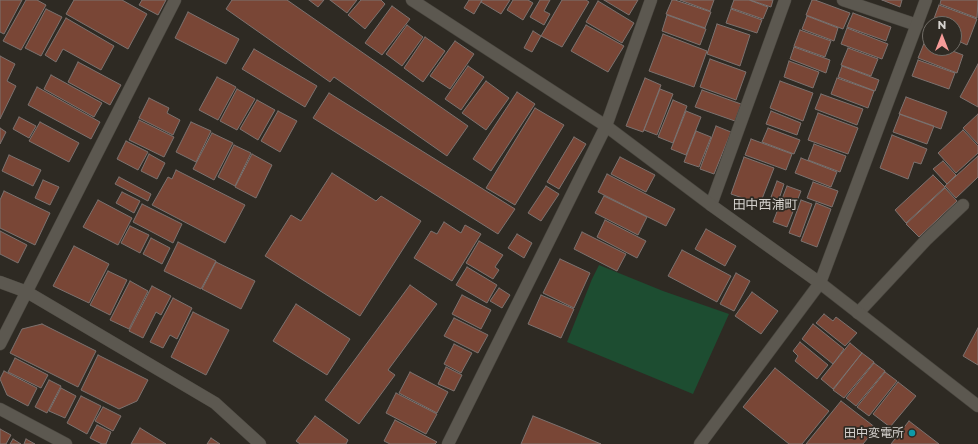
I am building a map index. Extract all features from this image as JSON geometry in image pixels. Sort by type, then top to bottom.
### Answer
[{"type":"street","points":[[0,344],[175,0]]},
{"type":"street","points":[[412,0],[606,126],[711,205],[820,283],[978,406]]},
{"type":"street","points":[[448,444],[606,126],[651,0]]},
{"type":"street","points":[[711,205],[786,0]]},
{"type":"street","points":[[843,0],[917,25]]},
{"type":"street","points":[[700,444],[820,283],[926,0]]},
{"type":"street","points":[[858,313],[926,240],[963,205]]},
{"type":"street","points":[[0,282],[27,292],[215,403],[260,444]]},
{"type":"street","points":[[0,409],[66,444]]},
{"type":"green space","points":[[599,265],[663,291],[729,314],[693,394],[567,342]]},
{"type":"building","points":[[0,0],[22,0],[4,34],[0,32]]},
{"type":"building","points":[[26,0],[37,0],[46,5],[21,50],[3,41]]},
{"type":"building","points":[[74,0],[122,0],[147,14],[128,49],[66,14]]},
{"type":"building","points":[[142,0],[166,0],[158,15],[139,5]]},
{"type":"building","points":[[232,0],[287,0],[468,126],[447,156],[334,77],[330,82],[226,9]]},
{"type":"building","points":[[309,0],[324,0],[318,7]]},
{"type":"building","points":[[330,0],[357,0],[347,13]]},
{"type":"building","points":[[361,0],[381,0],[385,4],[365,29],[348,15]]},
{"type":"building","points":[[469,0],[482,0],[474,14],[464,8]]},
{"type":"building","points":[[482,0],[510,0],[501,14],[481,2]]},
{"type":"building","points":[[513,0],[528,0],[533,3],[523,20],[507,10]]},
{"type":"building","points":[[540,0],[550,0],[544,11],[550,14],[544,25],[530,17]]},
{"type":"building","points":[[562,0],[586,0],[589,2],[562,47],[541,36]]},
{"type":"building","points":[[604,0],[638,0],[629,15]]},
{"type":"building","points":[[672,0],[711,12],[705,28],[666,14]]},
{"type":"building","points":[[680,0],[714,0],[710,11]]},
{"type":"building","points":[[734,0],[749,0],[768,7],[763,19],[731,8]]},
{"type":"building","points":[[750,0],[773,0],[771,7]]},
{"type":"building","points":[[812,0],[850,13],[843,29],[806,15]]},
{"type":"building","points":[[882,0],[902,0],[900,7]]},
{"type":"building","points":[[941,0],[978,0],[977,18],[940,4]]},
{"type":"building","points":[[598,1],[634,23],[622,43],[586,22]]},
{"type":"building","points":[[939,5],[977,19],[967,45],[962,43],[962,16],[935,16]]},
{"type":"building","points":[[392,6],[410,19],[382,55],[365,43]]},
{"type":"building","points":[[46,9],[62,17],[41,56],[25,48]]},
{"type":"building","points":[[731,9],[762,20],[757,33],[726,23]]},
{"type":"building","points":[[188,12],[239,39],[226,64],[175,38]]},
{"type":"building","points":[[853,13],[891,27],[886,41],[847,27]]},
{"type":"building","points":[[667,15],[706,29],[700,45],[662,31]]},
{"type":"building","points":[[807,16],[838,28],[834,41],[802,29]]},
{"type":"building","points":[[66,18],[114,46],[101,70],[63,49],[56,62],[45,55]]},
{"type":"building","points":[[717,24],[750,35],[740,66],[707,54]]},
{"type":"building","points":[[407,25],[423,37],[402,66],[386,54]]},
{"type":"building","points":[[586,25],[624,46],[608,72],[571,51]]},
{"type":"building","points":[[847,28],[888,44],[882,59],[841,44]]},
{"type":"building","points":[[800,30],[831,41],[825,57],[794,46]]},
{"type":"building","points":[[533,31],[541,36],[532,52],[524,48]]},
{"type":"building","points":[[663,34],[707,51],[694,87],[649,71]]},
{"type":"building","points":[[425,37],[445,51],[423,82],[404,68]]},
{"type":"building","points":[[455,41],[474,54],[450,89],[430,76]]},
{"type":"building","points":[[794,47],[830,60],[826,73],[790,59]]},
{"type":"building","points":[[848,48],[878,59],[871,76],[841,65]]},
{"type":"building","points":[[922,48],[922,56],[963,55],[957,73],[918,58]]},
{"type":"building","points":[[254,49],[317,86],[305,107],[242,69]]},
{"type":"building","points":[[0,56],[15,64],[7,81],[16,86],[0,119]]},
{"type":"building","points":[[710,59],[746,72],[736,100],[700,87]]},
{"type":"building","points":[[918,60],[955,73],[949,89],[912,76]]},
{"type":"building","points":[[789,61],[819,72],[813,88],[784,77]]},
{"type":"building","points":[[78,62],[121,85],[110,105],[68,82]]},
{"type":"building","points":[[978,64],[978,107],[960,97]]},
{"type":"building","points":[[468,66],[484,77],[461,110],[445,99]]},
{"type":"building","points":[[842,66],[879,80],[875,91],[838,77]]},
{"type":"building","points":[[51,75],[102,103],[94,117],[44,89]]},
{"type":"building","points":[[217,77],[236,87],[218,120],[199,110]]},
{"type":"building","points":[[645,78],[661,85],[643,132],[626,126]]},
{"type":"building","points":[[837,78],[874,91],[868,108],[831,94]]},
{"type":"building","points":[[486,81],[509,98],[486,130],[462,113]]},
{"type":"building","points":[[780,81],[813,93],[803,121],[770,108]]},
{"type":"building","points":[[37,87],[100,122],[91,139],[28,105]]},
{"type":"building","points":[[237,89],[255,99],[237,130],[220,121]]},
{"type":"building","points":[[660,89],[673,94],[657,135],[644,130]]},
{"type":"building","points":[[702,90],[741,104],[735,121],[695,107]]},
{"type":"building","points":[[517,92],[535,104],[491,171],[473,159]]},
{"type":"building","points":[[329,93],[515,209],[498,234],[313,118]]},
{"type":"building","points":[[821,94],[863,109],[857,125],[815,109]]},
{"type":"building","points":[[906,97],[947,112],[941,129],[899,114]]},
{"type":"building","points":[[149,98],[169,108],[167,113],[180,120],[173,135],[139,118]]},
{"type":"building","points":[[257,100],[275,110],[258,140],[240,129]]},
{"type":"building","points":[[673,100],[687,106],[673,143],[658,137]]},
{"type":"building","points":[[535,108],[564,125],[515,205],[486,188]]},
{"type":"building","points":[[278,111],[297,121],[280,152],[261,141]]},
{"type":"building","points":[[686,111],[701,117],[686,155],[671,149]]},
{"type":"building","points":[[771,111],[801,123],[797,135],[766,124]]},
{"type":"building","points":[[818,113],[858,128],[848,154],[808,140]]},
{"type":"building","points":[[900,114],[934,126],[927,144],[893,132]]},
{"type":"building","points":[[978,114],[978,144],[963,128]]},
{"type":"building","points":[[19,117],[36,126],[29,138],[13,129]]},
{"type":"building","points":[[139,120],[174,137],[164,157],[129,140]]},
{"type":"building","points":[[40,122],[79,143],[69,162],[29,141]]},
{"type":"building","points":[[191,122],[211,131],[196,162],[176,152]]},
{"type":"building","points":[[716,126],[731,132],[714,174],[700,169]]},
{"type":"building","points":[[0,128],[6,132],[0,144]]},
{"type":"building","points":[[768,128],[800,140],[794,154],[762,142]]},
{"type":"building","points":[[963,130],[978,146],[978,153],[956,173],[938,153]]},
{"type":"building","points":[[696,131],[711,137],[699,167],[684,162]]},
{"type":"building","points":[[212,133],[233,143],[214,180],[193,169]]},
{"type":"building","points":[[892,135],[927,149],[921,164],[914,162],[908,179],[880,168]]},
{"type":"building","points":[[574,137],[586,144],[559,189],[547,182]]},
{"type":"building","points":[[751,139],[792,154],[786,170],[745,155]]},
{"type":"building","points":[[126,141],[148,152],[138,170],[117,159]]},
{"type":"building","points":[[814,144],[846,156],[840,172],[808,160]]},
{"type":"building","points":[[234,145],[251,153],[235,186],[218,177]]},
{"type":"building","points":[[149,154],[165,163],[157,179],[141,171]]},
{"type":"building","points":[[252,154],[272,165],[256,198],[235,187]]},
{"type":"building","points":[[9,155],[41,170],[33,186],[2,171]]},
{"type":"building","points":[[978,156],[978,177],[956,198],[945,186]]},
{"type":"building","points":[[620,157],[655,175],[646,192],[611,174]]},
{"type":"building","points":[[744,157],[774,168],[760,204],[731,194]]},
{"type":"building","points":[[801,158],[837,172],[831,187],[795,173]]},
{"type":"building","points":[[943,161],[956,175],[947,184],[933,169]]},
{"type":"building","points":[[176,170],[245,205],[225,243],[152,205],[168,177],[172,179]]},
{"type":"building","points":[[332,173],[376,201],[381,196],[421,221],[360,316],[265,256],[291,215],[301,221]]},
{"type":"building","points":[[607,174],[675,209],[666,226],[598,192]]},
{"type":"building","points":[[933,175],[945,187],[906,223],[895,210]]},
{"type":"building","points":[[119,177],[151,194],[148,201],[115,184]]},
{"type":"building","points":[[43,180],[59,187],[50,205],[35,198]]},
{"type":"building","points":[[777,181],[784,184],[779,199],[771,197]]},
{"type":"building","points":[[813,182],[838,191],[832,207],[807,198]]},
{"type":"building","points":[[546,186],[559,194],[541,221],[528,213]]},
{"type":"building","points":[[787,186],[801,191],[787,227],[773,222]]},
{"type":"building","points":[[945,188],[957,201],[919,237],[906,224]]},
{"type":"building","points":[[4,191],[50,213],[35,245],[0,228],[0,200]]},
{"type":"building","points":[[122,192],[140,201],[134,213],[116,203]]},
{"type":"building","points":[[604,196],[647,217],[638,235],[595,213]]},
{"type":"building","points":[[98,200],[132,218],[118,245],[83,227]]},
{"type":"building","points":[[801,200],[812,204],[800,237],[789,233]]},
{"type":"building","points":[[816,203],[831,209],[817,247],[801,241]]},
{"type":"building","points":[[142,204],[182,224],[173,243],[133,222]]},
{"type":"building","points":[[605,220],[646,241],[637,258],[597,237]]},
{"type":"building","points":[[444,222],[461,233],[465,225],[481,234],[452,281],[414,258],[431,231],[437,234]]},
{"type":"building","points":[[130,226],[149,235],[140,253],[121,243]]},
{"type":"building","points":[[706,229],[736,246],[725,266],[695,249]]},
{"type":"building","points":[[0,231],[27,245],[18,263],[0,254]]},
{"type":"building","points":[[582,232],[626,254],[617,271],[574,249]]},
{"type":"building","points":[[517,234],[532,243],[524,258],[508,248]]},
{"type":"building","points":[[151,238],[170,248],[162,264],[143,254]]},
{"type":"building","points":[[479,241],[503,255],[495,267],[499,270],[493,279],[466,263]]},
{"type":"building","points":[[178,242],[216,261],[201,289],[164,271]]},
{"type":"building","points":[[74,246],[109,264],[89,303],[53,286]]},
{"type":"building","points":[[682,250],[731,276],[717,302],[668,276]]},
{"type":"building","points":[[560,259],[590,273],[574,308],[543,293]]},
{"type":"building","points":[[216,262],[255,281],[241,309],[202,289]]},
{"type":"building","points":[[467,267],[497,285],[487,303],[456,285]]},
{"type":"building","points":[[108,271],[127,280],[110,315],[90,305]]},
{"type":"building","points":[[736,273],[750,281],[734,311],[720,304]]},
{"type":"building","points":[[130,281],[148,291],[129,329],[110,320]]},
{"type":"building","points":[[410,285],[437,304],[388,370],[395,375],[359,424],[325,400]]},
{"type":"building","points":[[152,286],[171,296],[161,315],[156,312],[143,338],[129,331]]},
{"type":"building","points":[[499,288],[510,295],[502,308],[490,301]]},
{"type":"building","points":[[752,292],[778,311],[761,334],[735,316]]},
{"type":"building","points":[[462,295],[491,310],[481,329],[452,314]]},
{"type":"building","points":[[541,295],[574,309],[561,338],[528,324]]},
{"type":"building","points":[[173,298],[192,308],[177,339],[170,335],[163,348],[150,342]]},
{"type":"building","points":[[296,304],[350,339],[327,375],[273,341]]},
{"type":"building","points":[[193,312],[229,330],[206,375],[171,357]]},
{"type":"building","points":[[824,314],[833,321],[836,317],[857,333],[845,346],[816,323]]},
{"type":"building","points":[[454,318],[488,335],[478,353],[444,336]]},
{"type":"building","points":[[42,324],[96,351],[78,387],[10,353],[22,329]]},
{"type":"building","points":[[813,324],[844,349],[833,364],[802,339]]},
{"type":"building","points":[[978,328],[978,365],[963,356]]},
{"type":"building","points":[[800,342],[828,365],[817,379],[795,361],[798,356],[793,351]]},
{"type":"building","points":[[850,343],[862,353],[833,389],[821,379]]},
{"type":"building","points":[[454,344],[472,353],[461,373],[444,364]]},
{"type":"building","points":[[862,353],[874,362],[844,398],[833,390]]},
{"type":"building","points":[[98,355],[148,380],[137,401],[119,409],[81,390]]},
{"type":"building","points":[[15,358],[48,375],[41,388],[8,372]]},
{"type":"building","points":[[874,363],[885,371],[856,406],[846,398]]},
{"type":"building","points":[[446,367],[462,375],[454,391],[438,384]]},
{"type":"building","points":[[775,368],[829,411],[802,444],[789,444],[743,407]]},
{"type":"building","points":[[4,371],[37,388],[28,406],[7,395],[0,379]]},
{"type":"building","points":[[410,372],[448,392],[437,413],[399,393]]},
{"type":"building","points":[[885,372],[897,381],[869,416],[857,407]]},
{"type":"building","points":[[49,380],[61,386],[47,413],[35,407]]},
{"type":"building","points":[[898,382],[916,396],[890,427],[873,414]]},
{"type":"building","points":[[61,388],[76,396],[65,418],[49,411]]},
{"type":"building","points":[[396,393],[437,414],[426,434],[386,413]]},
{"type":"building","points":[[81,396],[101,406],[87,434],[67,423]]},
{"type":"building","points":[[841,401],[876,428],[863,444],[806,444]]},
{"type":"building","points":[[103,407],[121,416],[113,431],[95,421]]},
{"type":"building","points":[[315,416],[348,440],[346,444],[300,444],[296,441]]},
{"type":"building","points":[[533,416],[563,428],[601,444],[521,444]]},
{"type":"building","points":[[395,420],[437,442],[435,444],[390,444],[384,441]]},
{"type":"building","name":"田中変電所","points":[[909,421],[939,444],[891,444]]},
{"type":"building","points":[[97,425],[111,432],[106,444],[102,444],[90,438]]},
{"type":"building","points":[[140,428],[166,444],[131,444]]},
{"type":"building","points":[[0,429],[11,435],[6,444],[0,444]]},
{"type":"building","points":[[211,438],[220,444],[207,444]]},
{"type":"building","points":[[13,439],[21,444],[10,444]]},
{"type":"building","points":[[26,439],[35,444],[24,444]]},
{"type":"place","name":"田中変電所","points":[[912,433]]},
{"type":"district","name":"田中西浦町","points":[[765,205]]}]
